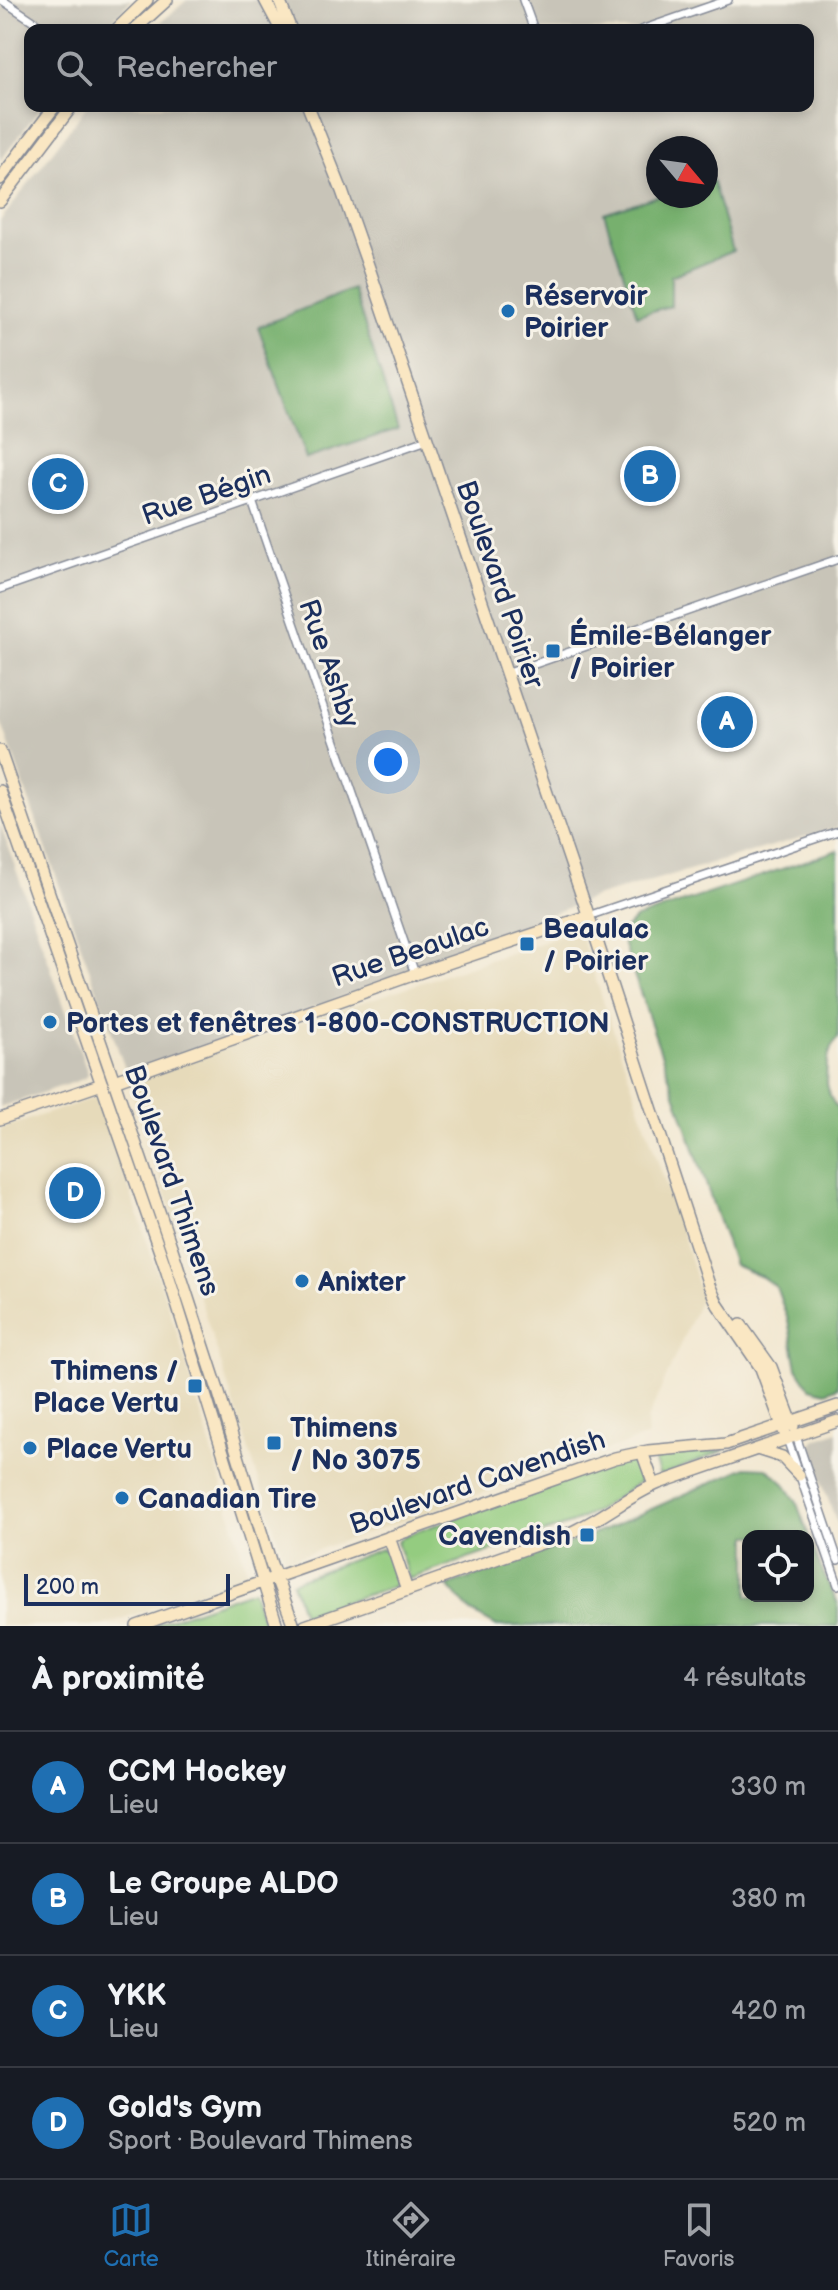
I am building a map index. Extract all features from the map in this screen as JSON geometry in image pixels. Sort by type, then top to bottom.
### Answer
[{"type":"street","points":[[2,0],[38,24]]},
{"type":"street","points":[[122,24],[147,0]]},
{"type":"street","points":[[141,24],[167,0]]},
{"type":"street","points":[[265,0],[278,24]]},
{"type":"street","points":[[279,0],[289,24]]},
{"type":"street","points":[[523,0],[532,24]]},
{"type":"street","points":[[658,24],[728,0]]},
{"type":"street","points":[[0,179],[50,112]]},
{"type":"street","points":[[0,201],[67,112]]},
{"type":"street","name":"Boulevard Poirier","points":[[313,112],[625,1024],[638,1074],[709,1285],[718,1305],[757,1362],[788,1424],[838,1560]]},
{"type":"street","name":"Rue Bégin","points":[[0,589],[427,440]]},
{"type":"street","name":"Rue Ashby","points":[[252,501],[415,974]]},
{"type":"street","points":[[506,674],[838,559]]},
{"type":"street","name":"Boulevard Thimens","points":[[0,751],[5,783],[218,1390],[294,1626]]},
{"type":"street","name":"Boulevard Thimens","points":[[0,791],[108,1082],[277,1626]]},
{"type":"street","name":"Rue Beaulac","points":[[0,1119],[838,831]]},
{"type":"street","name":"Boulevard Cavendish","points":[[137,1626],[615,1458],[642,1452],[726,1444],[838,1406]]},
{"type":"street","points":[[305,1626],[579,1529],[654,1485],[838,1421]]},
{"type":"street","name":"Boulevard Poirier","points":[[792,1437],[799,1475],[838,1585]]},
{"type":"street","points":[[757,1449],[782,1457],[799,1475]]},
{"type":"street","points":[[642,1452],[654,1485]]},
{"type":"street","points":[[389,1537],[407,1590]]},
{"type":"shaded area","points":[[0,0],[131,0],[109,24],[24,24],[24,112],[37,112],[0,161]]},
{"type":"shaded area","points":[[187,0],[838,0],[838,827],[595,897],[129,1080],[0,719],[0,221],[82,112],[814,112],[814,24],[159,24]]},
{"type":"shaded area","points":[[0,824],[88,1074],[83,1079],[0,1107]]},
{"type":"shaded area","points":[[579,930],[684,1238],[701,1297],[647,1421],[648,1436],[285,1561],[129,1080]]},
{"type":"shaded area","points":[[94,1098],[98,1101],[178,1336],[247,1571],[242,1578],[101,1626],[0,1626],[0,1129]]},
{"type":"shaded area","points":[[838,1431],[838,1526],[809,1447],[816,1439]]},
{"type":"green space","points":[[646,200],[646,208],[718,208],[718,200],[733,251],[671,276],[671,306],[637,315],[604,213]]},
{"type":"green space","points":[[353,289],[398,429],[306,459],[258,327]]},
{"type":"green space","points":[[838,850],[838,1038],[829,1053],[826,1073],[829,1093],[838,1108],[838,1387],[826,1392],[810,1388],[797,1368],[788,1320],[776,1287],[734,1265],[620,934],[636,918]]},
{"type":"green space","points":[[725,1450],[663,1475],[659,1474],[653,1456]]},
{"type":"green space","points":[[633,1460],[639,1463],[642,1480],[598,1510],[573,1523],[409,1579],[397,1542],[404,1536],[610,1464]]},
{"type":"green space","points":[[746,1467],[767,1468],[784,1483],[796,1501],[807,1530],[742,1530],[742,1602],[814,1602],[814,1550],[838,1604],[838,1626],[497,1626],[471,1612],[448,1586],[602,1531]]},
{"type":"green space","points":[[381,1549],[387,1550],[396,1583],[392,1587],[303,1614],[292,1582]]},
{"type":"green space","points":[[253,1590],[264,1626],[151,1626]]},
{"type":"place","name":"Réservoir Poirier","points":[[508,311]]},
{"type":"place","name":"Le Groupe ALDO","points":[[650,476]]},
{"type":"place","name":"YKK","points":[[58,484]]},
{"type":"place","name":"Émile-Bélanger / Poirier","points":[[553,651]]},
{"type":"place","name":"CCM Hockey","points":[[727,722]]},
{"type":"place","name":"Beaulac / Poirier","points":[[527,944]]},
{"type":"place","name":"Portes et fenêtres 1-800-CONSTRUCTION","points":[[50,1022]]},
{"type":"place","name":"Gold's Gym","points":[[75,1193]]},
{"type":"place","name":"Anixter","points":[[302,1281]]},
{"type":"place","name":"Thimens / Place Vertu","points":[[195,1386]]},
{"type":"place","name":"Thimens / No 3075","points":[[274,1443]]},
{"type":"place","name":"Place Vertu","points":[[30,1448]]},
{"type":"place","name":"Canadian Tire","points":[[122,1498]]},
{"type":"place","name":"Cavendish","points":[[587,1535]]}]
